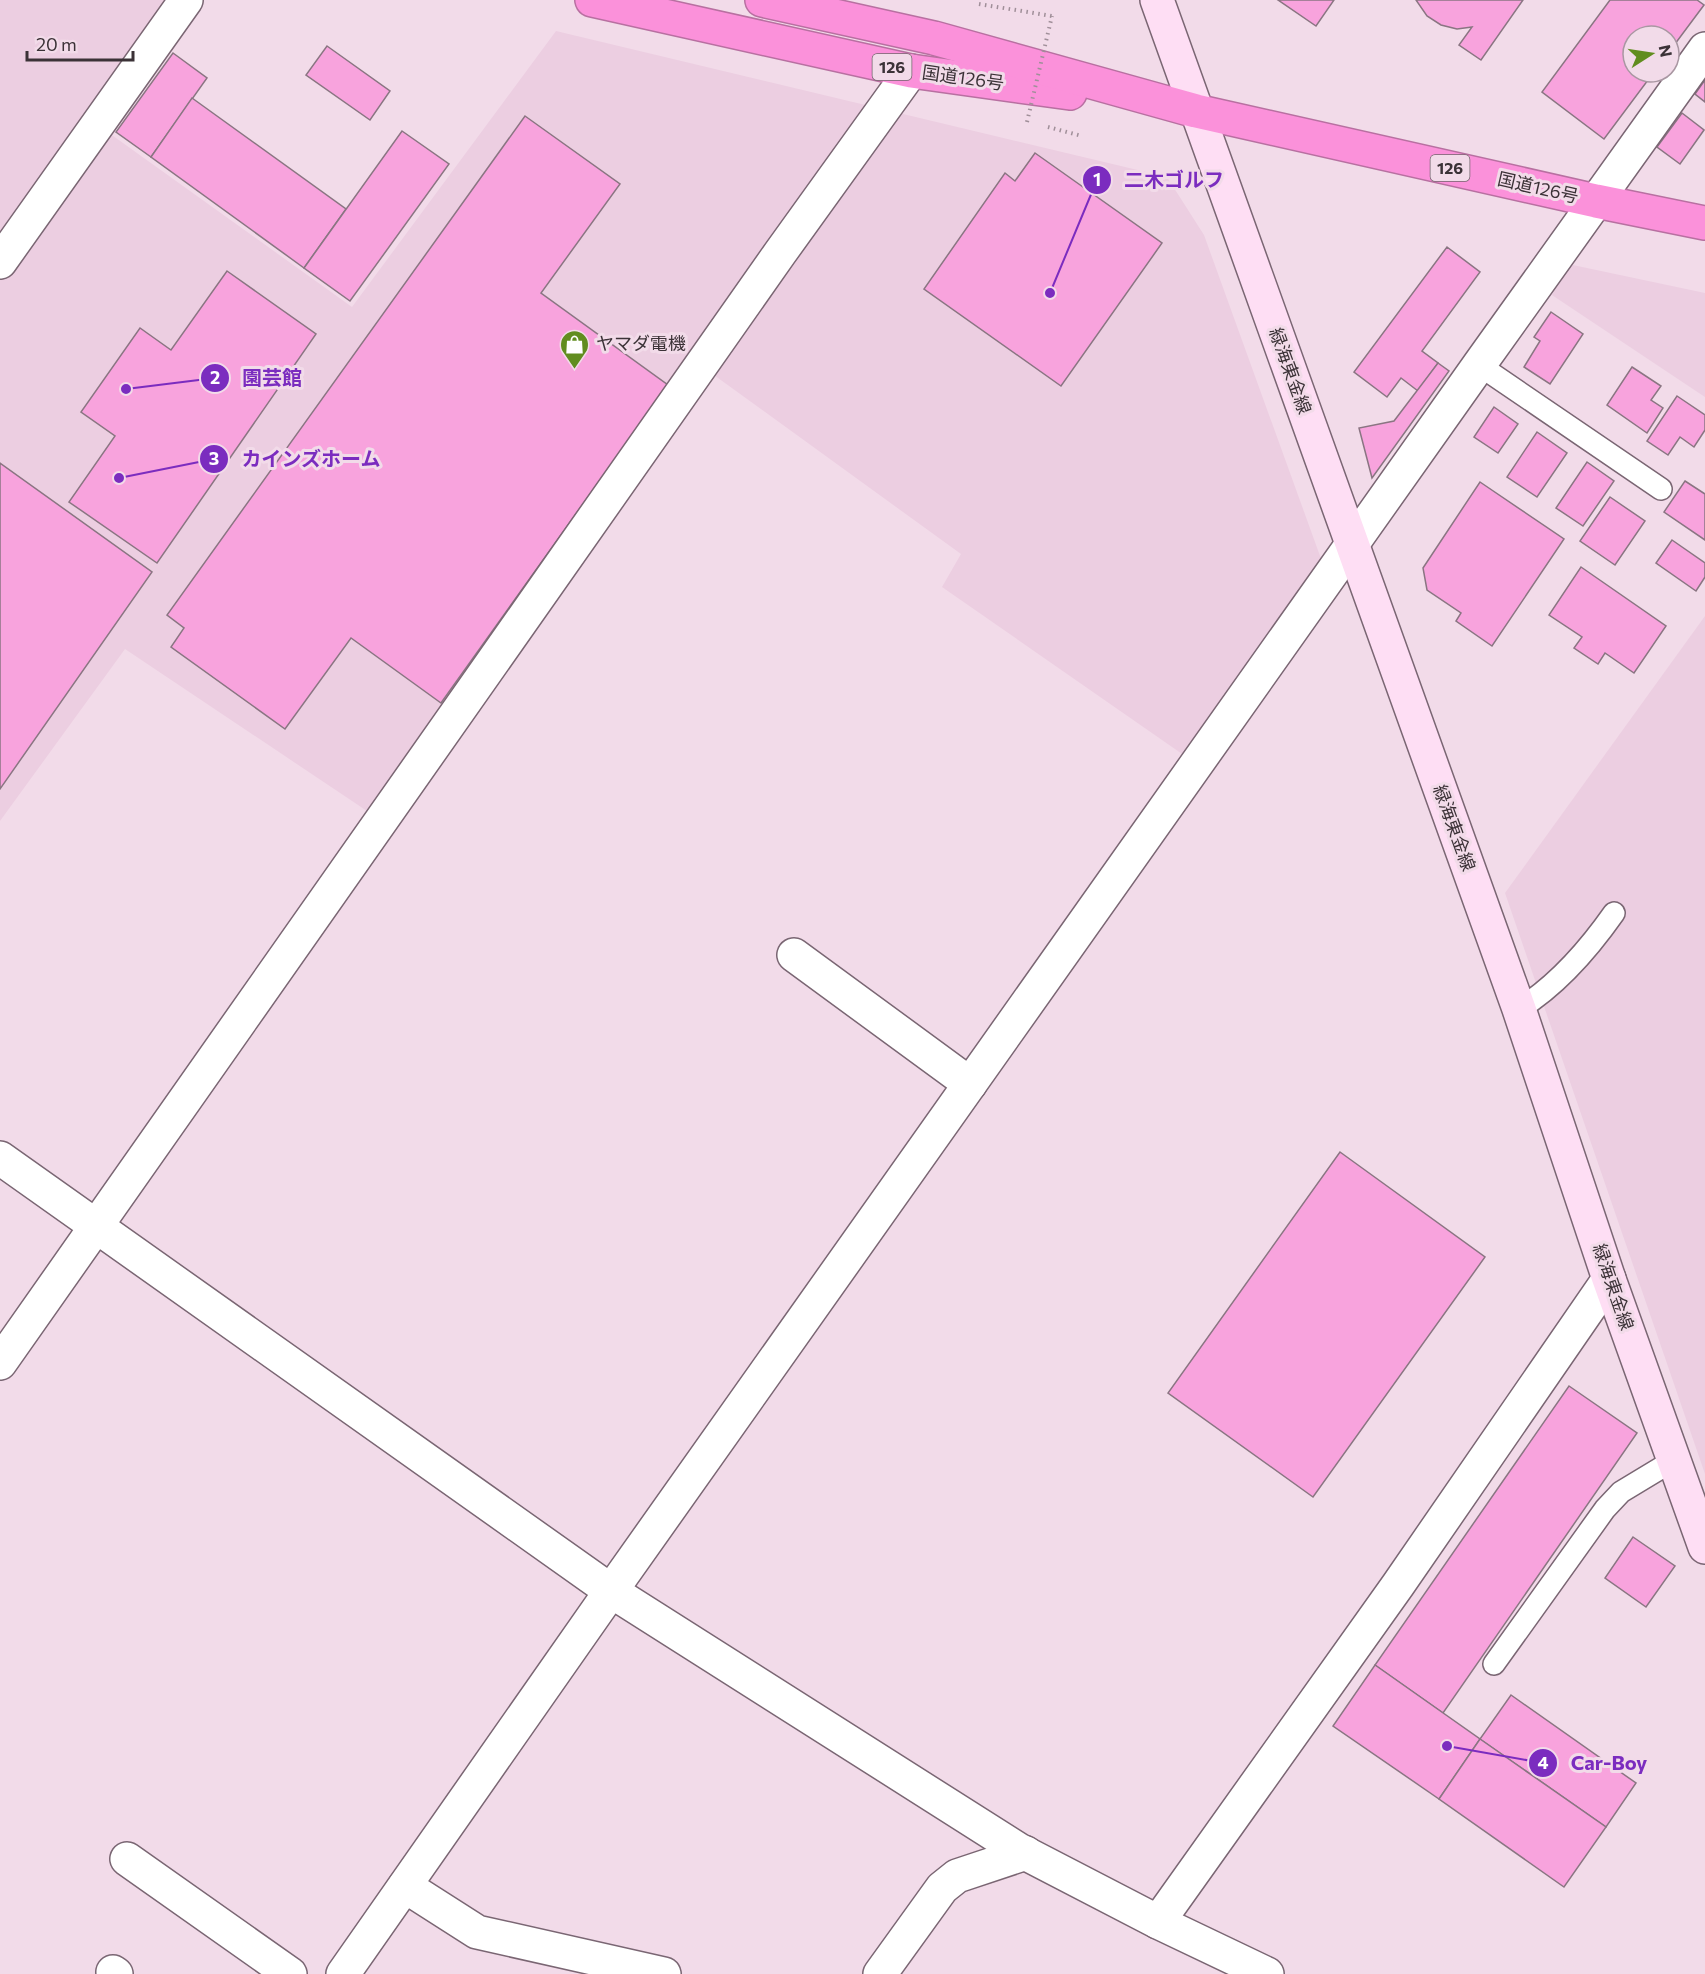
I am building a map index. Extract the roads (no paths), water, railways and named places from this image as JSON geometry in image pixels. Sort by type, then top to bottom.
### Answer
[{"type":"highway","name":"国道126号","points":[[592,0],[911,71],[1196,111]]},
{"type":"highway","name":"国道126号","points":[[762,0],[934,38],[1196,111],[1596,201],[1705,223]]},
{"type":"main road","name":"緑海東金線","points":[[1157,0],[1519,1009],[1609,1279],[1705,1548]]},
{"type":"street","points":[[0,262],[186,0]]},
{"type":"street","points":[[343,1974],[611,1591],[1705,49]]},
{"type":"street","points":[[0,1363],[773,263],[911,71]]},
{"type":"street","points":[[794,955],[970,1084]]},
{"type":"street","points":[[0,1158],[611,1591],[1026,1853],[1158,1922],[1267,1974]]},
{"type":"street","points":[[1158,1922],[1398,1585],[1609,1279]]},
{"type":"street","points":[[880,1974],[942,1888],[957,1876],[1026,1853]]},
{"type":"street","points":[[127,1859],[290,1974]]},
{"type":"street","points":[[405,1886],[477,1932],[592,1966],[664,1974]]},
{"type":"lane","points":[[1479,365],[1661,489]]},
{"type":"lane","points":[[1519,1009],[1541,996],[1590,947],[1614,913]]},
{"type":"lane","points":[[1494,1664],[1605,1509],[1621,1492],[1674,1460]]},
{"type":"place","name":"二木ゴルフ","points":[[1050,293]]},
{"type":"place","name":"ヤマダ電機","points":[[575,370]]},
{"type":"place","name":"園芸館","points":[[126,389]]},
{"type":"place","name":"カインズホーム","points":[[119,478]]},
{"type":"place","name":"Car-Boy","points":[[1447,1746]]}]
